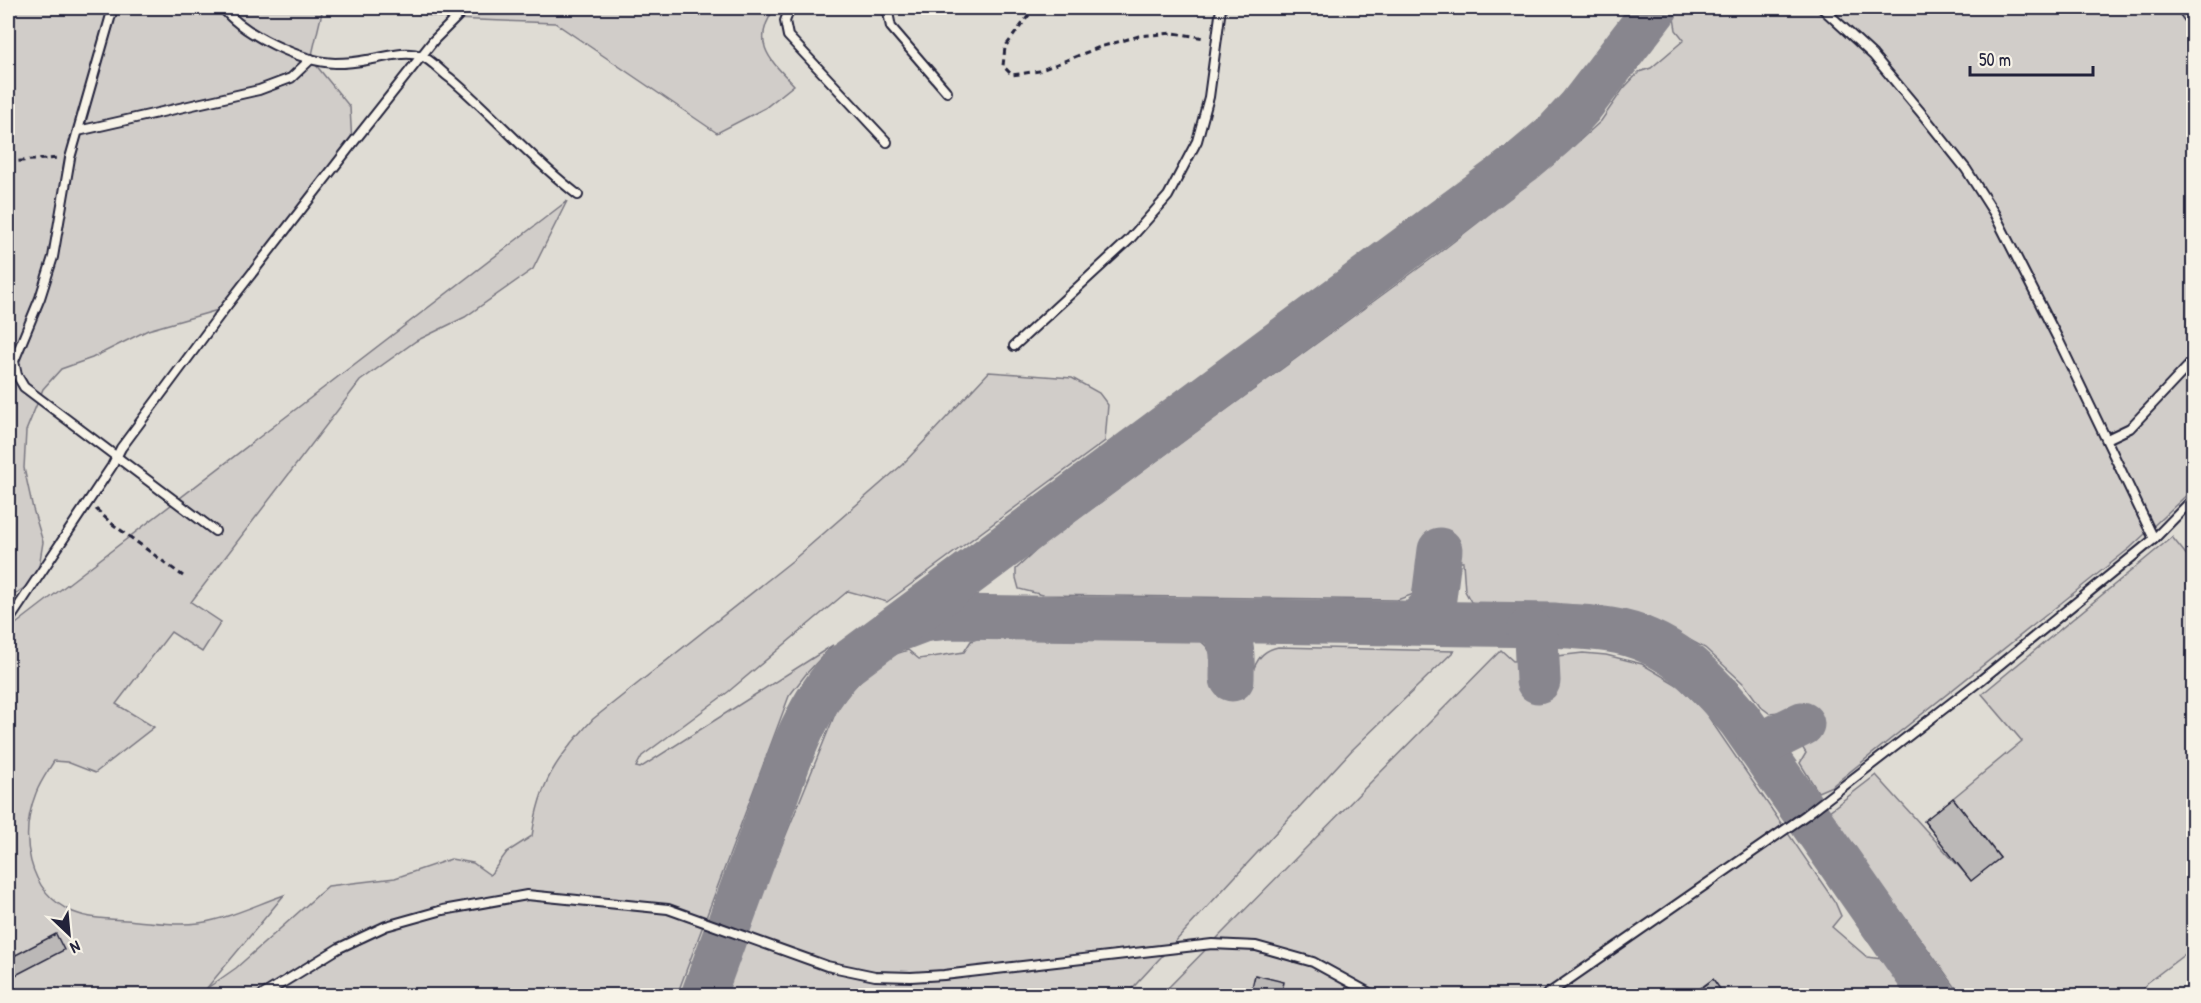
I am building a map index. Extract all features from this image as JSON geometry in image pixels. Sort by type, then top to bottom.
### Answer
[{"type":"lane","points":[[112,8],[70,158],[52,257],[40,298],[14,361],[24,387],[215,531]]},
{"type":"lane","points":[[223,8],[232,19],[261,40],[311,59],[334,63],[412,54],[422,56],[465,91],[529,154],[578,195]]},
{"type":"lane","points":[[8,622],[121,448],[225,308],[446,26],[466,8]]},
{"type":"lane","points":[[790,8],[785,21],[788,36],[887,142]]},
{"type":"lane","points":[[887,8],[891,27],[947,92]]},
{"type":"lane","points":[[1014,346],[1129,240],[1168,196],[1197,141],[1209,97],[1221,8]]},
{"type":"lane","points":[[1822,8],[1873,55],[1966,169],[1994,213],[2107,439],[2154,539]]},
{"type":"lane","points":[[78,130],[259,90],[291,78],[311,59]]},
{"type":"lane","points":[[2107,439],[2130,428],[2193,360]]},
{"type":"lane","points":[[8,375],[16,370]]},
{"type":"lane","points":[[1545,996],[1806,814],[1981,680],[2154,539],[2193,498]]},
{"type":"lane","points":[[261,996],[339,948],[386,926],[443,910],[527,895],[668,909],[827,966],[875,976],[944,975],[1212,944],[1245,945],[1313,962],[1375,996]]},
{"type":"path","points":[[1037,8],[1005,47],[1003,66],[1012,75],[1039,71],[1100,47],[1139,36],[1174,33],[1210,39]]},
{"type":"path","points":[[8,162],[70,158]]},
{"type":"path","points":[[88,502],[111,523],[183,576]]},
{"type":"shaded area","points":[[8,8],[2193,8],[2193,995],[8,995]]},
{"type":"shaded area","points":[[8,8],[323,8],[311,59],[350,107],[352,144],[225,308],[148,330],[92,358],[61,369],[43,389],[26,431],[24,468],[43,542],[37,579],[8,599]]},
{"type":"shaded area","points":[[384,8],[775,8],[764,31],[766,50],[777,67],[794,85],[765,108],[717,133],[555,23],[452,19]]},
{"type":"shaded area","points":[[1683,8],[2193,8],[2193,489],[2130,548],[1832,786],[1818,792],[1800,763],[1806,753],[1780,712],[1769,713],[1761,707],[1745,685],[1705,648],[1649,618],[1590,606],[1483,606],[1471,602],[1465,591],[1463,562],[1419,561],[1414,594],[1397,600],[1043,595],[1019,589],[1016,569],[1041,546],[1435,256],[1556,162],[1601,121],[1623,89],[1639,72],[1651,68],[1684,40],[1676,30],[1674,18]]},
{"type":"shaded area","points":[[567,201],[533,269],[465,317],[416,341],[360,381],[191,602],[221,622],[202,652],[171,632],[116,704],[154,727],[95,773],[67,762],[54,761],[38,789],[31,810],[28,844],[37,877],[45,891],[58,903],[80,915],[96,918],[185,924],[223,918],[284,895],[206,989],[236,968],[328,886],[395,878],[451,859],[473,863],[490,875],[507,852],[532,836],[545,785],[569,746],[593,719],[792,561],[902,465],[989,372],[1072,378],[1099,393],[1108,405],[1105,441],[887,602],[848,591],[728,692],[642,756],[636,767],[640,768],[833,645],[789,696],[677,995],[8,996],[8,630]]},
{"type":"shaded area","points":[[2172,537],[2193,563],[2193,948],[2147,983],[2141,995],[1961,995],[1828,812],[1876,775],[1971,880],[2000,858],[1953,798],[2022,741],[1982,694]]},
{"type":"shaded area","points":[[986,636],[1199,640],[1210,652],[1213,668],[1254,668],[1263,654],[1278,647],[1454,651],[1351,751],[1126,995],[725,996],[751,921],[837,709],[868,674],[897,654],[908,650],[919,659],[964,652],[971,641]]},
{"type":"shaded area","points":[[1501,650],[1513,661],[1583,653],[1606,655],[1642,664],[1679,686],[1705,712],[1835,902],[1841,916],[1832,927],[1867,957],[1882,959],[1907,995],[1160,996]]},
{"type":"building","points":[[2175,8],[2193,8],[2193,33]]},
{"type":"building","points":[[1953,798],[2000,858],[1971,881],[1924,821]]},
{"type":"building","points":[[56,934],[64,950],[14,976],[8,959]]},
{"type":"building","points":[[1255,975],[1284,982],[1281,996],[1266,996],[1251,992]]},
{"type":"building","points":[[1713,979],[1725,996],[1690,996]]},
{"type":"taxiway","points":[[703,996],[795,744],[816,703],[844,666],[1522,162],[1555,134],[1580,107],[1656,8]]},
{"type":"taxiway","points":[[1424,615],[1433,606],[1440,550]]},
{"type":"taxiway","points":[[902,628],[923,620],[950,617],[1555,625],[1603,629],[1631,635],[1668,651],[1684,662],[1713,689],[1740,720],[1933,996]]},
{"type":"taxiway","points":[[1220,626],[1230,644],[1232,679]]},
{"type":"taxiway","points":[[1529,630],[1536,638],[1538,681]]},
{"type":"taxiway","points":[[1759,739],[1768,741],[1802,724]]}]
